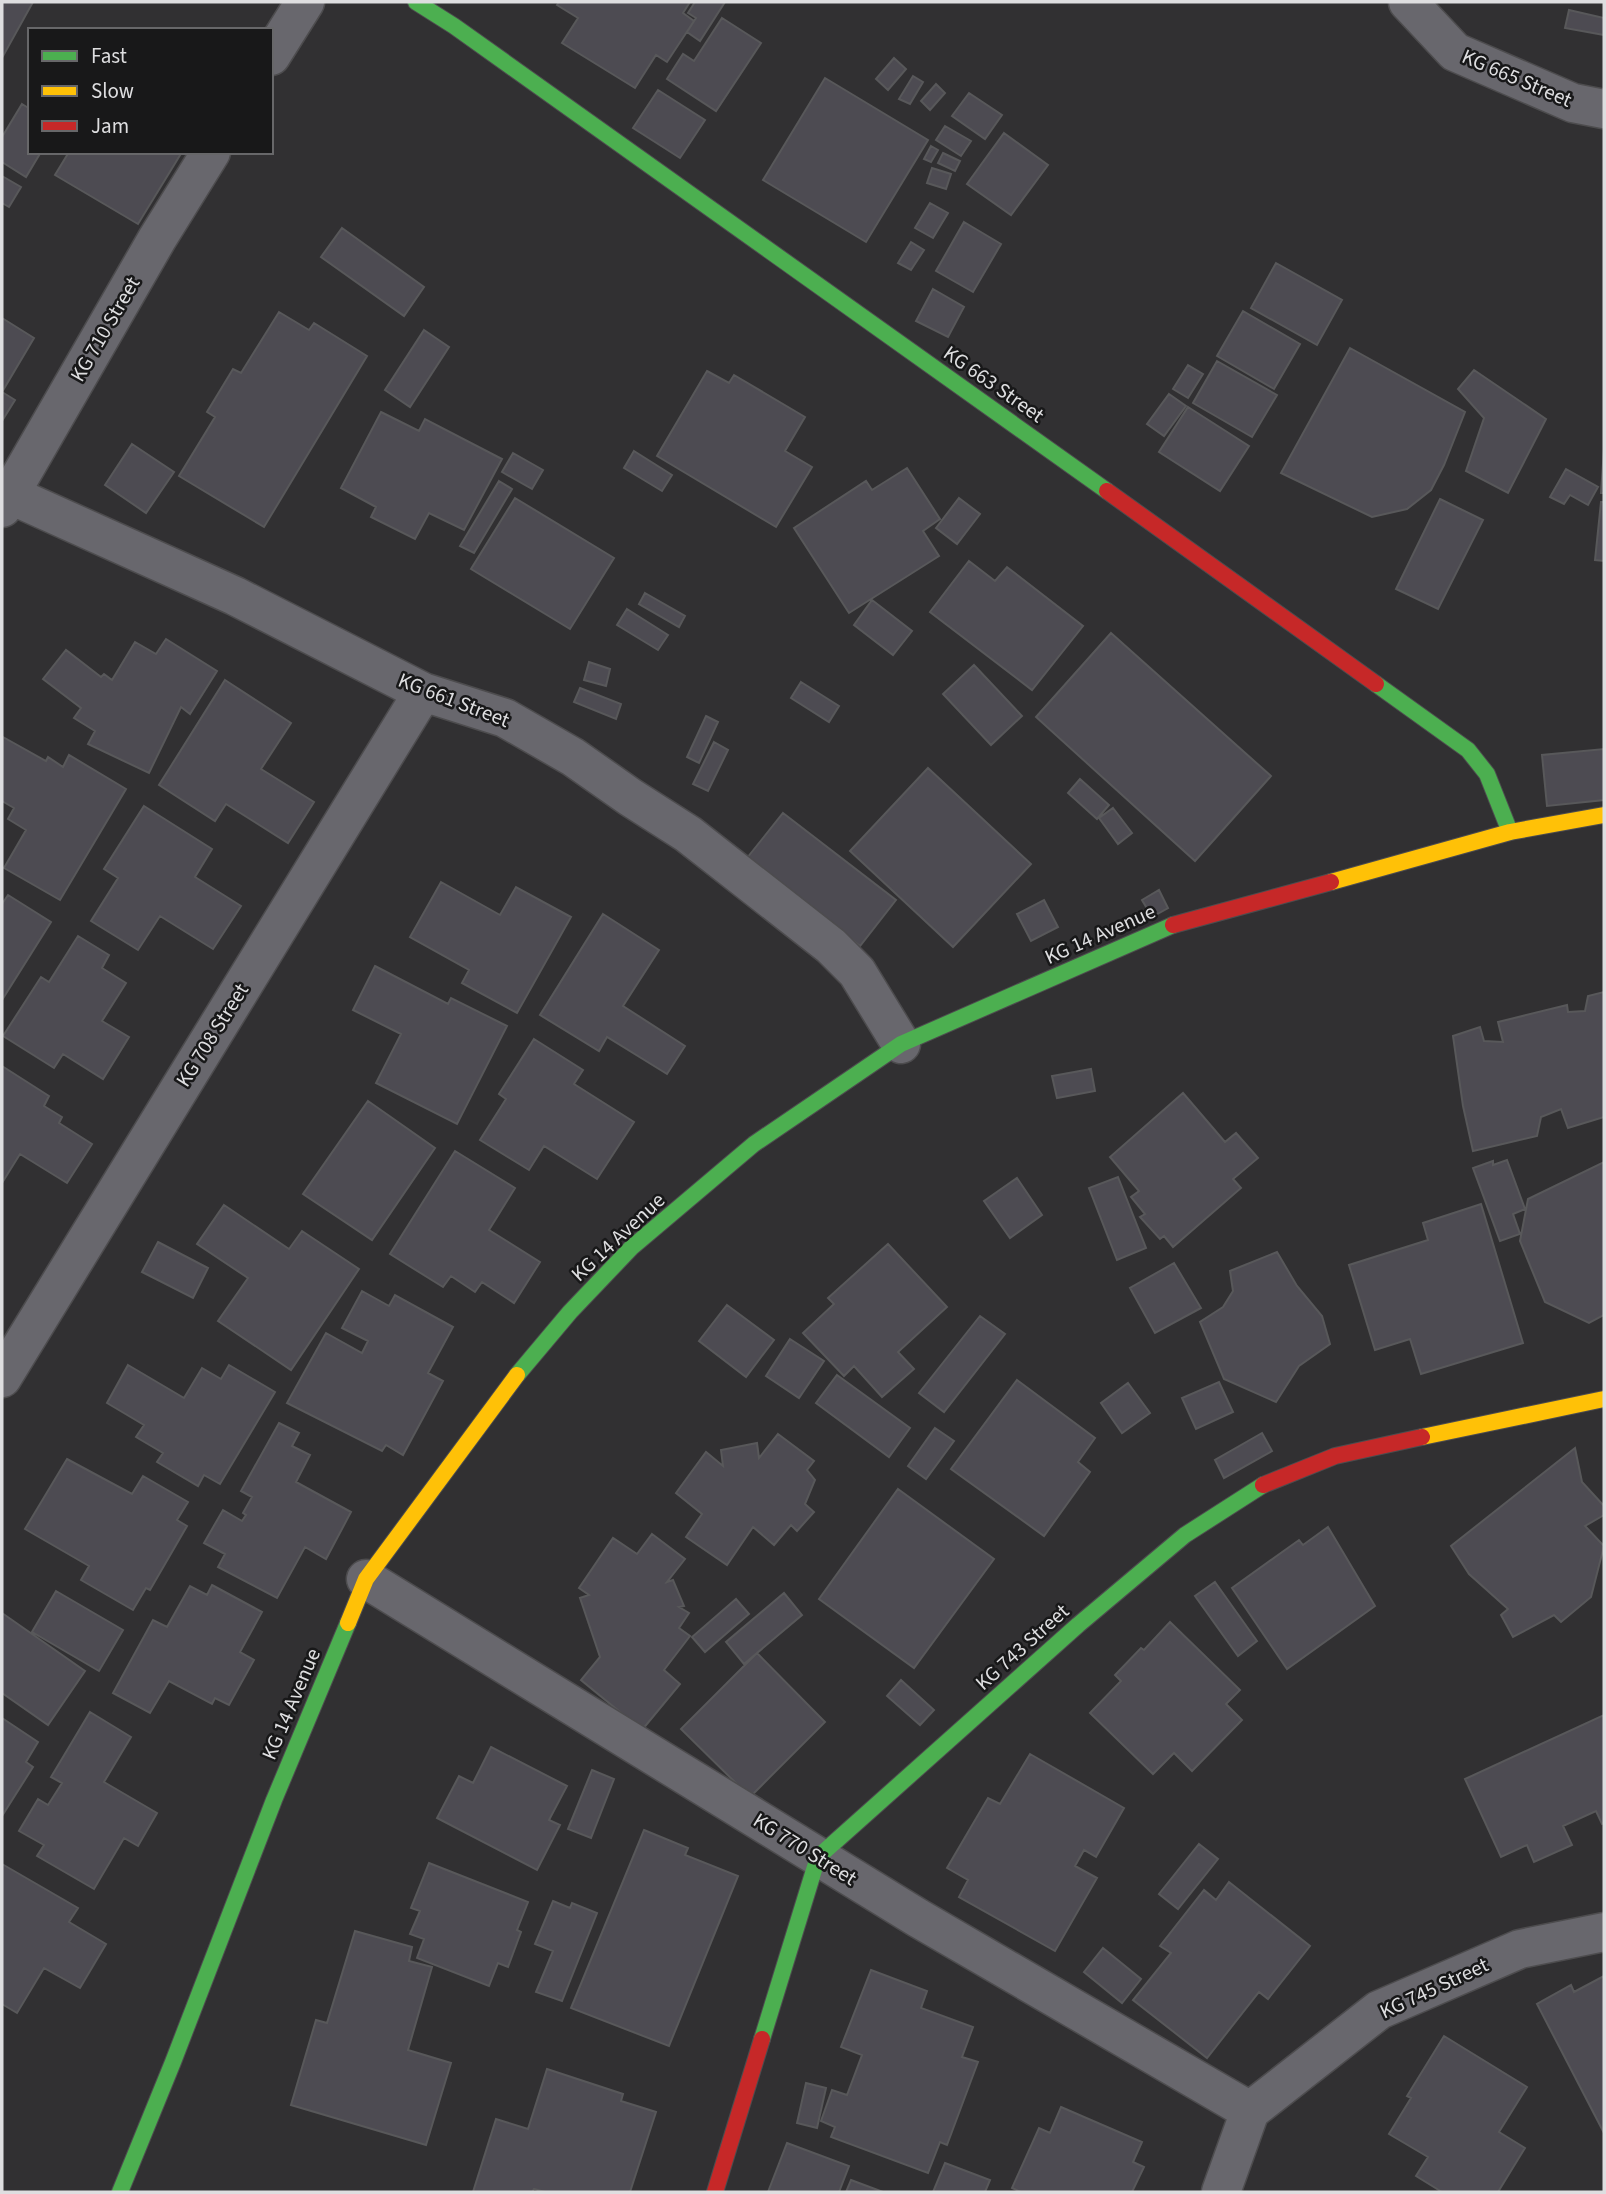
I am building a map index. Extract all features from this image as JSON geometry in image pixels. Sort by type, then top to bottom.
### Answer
[{"type":"street","points":[[273,54],[306,2]]},
{"type":"street","name":"KG 663 Street","points":[[416,2],[454,26],[1468,750],[1488,774],[1510,832]]},
{"type":"street","name":"KG 665 Street","points":[[1408,2],[1455,52],[1573,103],[1604,109]]},
{"type":"street","name":"KG 710 Street","points":[[4,498],[210,154]]},
{"type":"street","name":"KG 661 Street","points":[[4,498],[235,596],[423,692],[505,718],[573,757],[688,834],[840,955],[857,972],[901,1044]]},
{"type":"street","name":"KG 708 Street","points":[[2,1378],[423,692]]},
{"type":"street","name":"KG 14 Avenue","points":[[120,2192],[274,1800],[366,1579],[506,1389],[570,1312],[631,1248],[754,1144],[901,1044],[1172,925],[1510,832],[1604,815]]},
{"type":"street","name":"KG 743 Street","points":[[818,1857],[1078,1625],[1185,1535],[1268,1482],[1335,1456],[1604,1399]]},
{"type":"street","name":"KG 770 Street","points":[[366,1579],[918,1918],[1250,2111]]},
{"type":"street","points":[[715,2192],[818,1857]]},
{"type":"street","name":"KG 745 Street","points":[[1250,2111],[1379,2010],[1520,1949],[1604,1932]]},
{"type":"street","points":[[1221,2192],[1250,2111]]},
{"type":"building","points":[[2,2],[33,2],[2,58]]},
{"type":"building","points":[[559,2],[690,2],[683,13],[694,21],[667,62],[656,55],[635,88],[562,43],[578,18],[557,5]]},
{"type":"building","points":[[695,2],[725,2],[700,41],[687,32],[696,18],[688,13]]},
{"type":"building","points":[[1569,10],[1604,18],[1604,35],[1565,28]]},
{"type":"building","points":[[722,18],[761,43],[716,111],[667,79],[683,54],[694,61]]},
{"type":"building","points":[[894,58],[906,69],[888,90],[876,79]]},
{"type":"building","points":[[913,76],[923,82],[910,104],[899,99]]},
{"type":"building","points":[[825,78],[928,140],[866,242],[763,180]]},
{"type":"building","points":[[936,84],[945,93],[930,110],[921,101]]},
{"type":"building","points":[[658,90],[705,120],[680,158],[633,128]]},
{"type":"building","points":[[969,93],[1002,115],[985,139],[952,116]]},
{"type":"building","points":[[22,104],[28,108],[28,154],[40,154],[26,177],[2,162],[2,137]]},
{"type":"building","points":[[945,126],[971,141],[961,156],[936,140]]},
{"type":"building","points":[[1004,133],[1048,165],[1011,215],[967,184]]},
{"type":"building","points":[[931,146],[938,150],[931,162],[924,159]]},
{"type":"building","points":[[943,153],[960,161],[955,171],[938,163]]},
{"type":"building","points":[[68,154],[181,154],[138,224],[55,175]]},
{"type":"building","points":[[932,168],[951,174],[946,189],[927,183]]},
{"type":"building","points":[[2,176],[21,187],[9,207],[2,203]]},
{"type":"building","points":[[930,203],[948,213],[933,238],[915,228]]},
{"type":"building","points":[[964,222],[1001,244],[973,292],[936,271]]},
{"type":"building","points":[[342,228],[424,287],[404,316],[321,257]]},
{"type":"building","points":[[911,242],[924,250],[911,270],[898,263]]},
{"type":"building","points":[[1276,263],[1342,300],[1317,345],[1251,308]]},
{"type":"building","points":[[933,289],[964,307],[948,337],[916,321]]},
{"type":"building","points":[[1243,311],[1300,344],[1274,389],[1217,356]]},
{"type":"building","points":[[279,312],[309,330],[314,323],[367,356],[264,527],[179,476],[215,417],[207,412],[233,369],[241,373]]},
{"type":"building","points":[[2,318],[34,338],[2,392]]},
{"type":"building","points":[[424,330],[449,347],[410,407],[385,390]]},
{"type":"building","points":[[1350,348],[1465,412],[1431,490],[1407,509],[1372,517],[1281,473]]},
{"type":"building","points":[[1217,361],[1277,395],[1252,437],[1193,403]]},
{"type":"building","points":[[1188,365],[1203,374],[1188,398],[1173,389]]},
{"type":"building","points":[[1474,370],[1546,419],[1508,493],[1466,471],[1484,418],[1458,389]]},
{"type":"building","points":[[707,371],[729,383],[734,375],[805,417],[785,451],[812,467],[776,527],[657,456]]},
{"type":"building","points":[[2,392],[15,400],[2,421]]},
{"type":"building","points":[[1169,394],[1186,406],[1164,436],[1147,424]]},
{"type":"building","points":[[1188,407],[1249,446],[1220,491],[1159,452]]},
{"type":"building","points":[[381,412],[419,431],[425,419],[502,459],[464,530],[429,513],[415,539],[371,517],[376,507],[341,488]]},
{"type":"building","points":[[132,444],[174,472],[146,513],[105,485]]},
{"type":"building","points":[[1604,449],[1604,493],[1601,493]]},
{"type":"building","points":[[634,451],[672,475],[662,491],[624,468]]},
{"type":"building","points":[[513,453],[543,470],[532,489],[502,472]]},
{"type":"building","points":[[907,468],[940,519],[923,531],[939,556],[849,613],[794,528],[866,481],[872,490]]},
{"type":"building","points":[[1566,469],[1598,487],[1588,505],[1570,495],[1564,504],[1550,497]]},
{"type":"building","points":[[499,481],[512,489],[474,553],[460,546]]},
{"type":"building","points":[[515,498],[614,558],[570,629],[471,569]]},
{"type":"building","points":[[959,498],[980,514],[957,544],[936,528]]},
{"type":"building","points":[[1440,499],[1483,520],[1438,609],[1396,589]]},
{"type":"building","points":[[1601,502],[1604,502],[1604,561],[1595,560]]},
{"type":"building","points":[[969,561],[995,581],[1007,567],[1083,626],[1032,690],[930,612]]},
{"type":"building","points":[[645,593],[685,616],[679,627],[639,604]]},
{"type":"building","points":[[872,600],[912,631],[893,655],[854,625]]},
{"type":"building","points":[[627,609],[668,635],[658,650],[617,625]]},
{"type":"building","points":[[1111,633],[1271,776],[1195,861],[1036,717]]},
{"type":"building","points":[[166,639],[217,671],[190,714],[181,707],[149,773],[88,744],[95,731],[74,718],[81,708],[43,679],[66,650],[101,677],[104,674],[112,680],[135,642],[156,654]]},
{"type":"building","points":[[589,662],[610,669],[606,686],[584,680]]},
{"type":"building","points":[[974,665],[1022,716],[991,745],[943,694]]},
{"type":"building","points":[[225,680],[291,723],[261,769],[314,802],[288,843],[226,804],[215,821],[159,785]]},
{"type":"building","points":[[801,682],[839,706],[829,722],[791,698]]},
{"type":"building","points":[[580,688],[621,704],[616,719],[574,702]]},
{"type":"building","points":[[706,716],[718,722],[699,763],[687,757]]},
{"type":"building","points":[[3,737],[46,761],[48,757],[63,767],[69,755],[126,789],[60,900],[4,868],[26,830],[8,819],[14,808],[2,801]]},
{"type":"building","points":[[714,742],[728,750],[708,791],[693,784]]},
{"type":"building","points":[[1604,749],[1604,800],[1547,806],[1542,755]]},
{"type":"building","points":[[928,768],[1031,864],[953,947],[850,851]]},
{"type":"building","points":[[1080,779],[1109,805],[1097,819],[1068,793]]},
{"type":"building","points":[[144,806],[212,849],[195,877],[241,906],[213,949],[160,916],[138,950],[91,921],[118,878],[104,869]]},
{"type":"building","points":[[1113,808],[1132,833],[1118,844],[1099,818]]},
{"type":"building","points":[[783,813],[896,900],[860,946],[747,858]]},
{"type":"building","points":[[441,882],[500,915],[516,887],[571,917],[517,1013],[462,983],[469,970],[410,937]]},
{"type":"building","points":[[1159,890],[1168,908],[1152,917],[1142,900]]},
{"type":"building","points":[[8,895],[51,922],[2,1000],[2,904]]},
{"type":"building","points":[[1044,900],[1058,927],[1031,941],[1017,914]]},
{"type":"building","points":[[603,914],[659,950],[623,1006],[685,1046],[667,1074],[607,1037],[599,1051],[540,1015]]},
{"type":"building","points":[[78,936],[109,955],[102,968],[126,983],[102,1021],[129,1037],[103,1079],[63,1054],[54,1068],[3,1036],[41,977],[49,982]]},
{"type":"building","points":[[375,966],[448,1004],[451,998],[507,1026],[457,1124],[376,1083],[401,1034],[353,1010]]},
{"type":"building","points":[[1604,992],[1604,1117],[1568,1128],[1561,1109],[1541,1117],[1537,1136],[1473,1151],[1463,1106],[1453,1036],[1480,1027],[1484,1041],[1503,1042],[1498,1022],[1567,1005],[1568,1012],[1585,1011],[1588,996]]},
{"type":"building","points":[[534,1039],[583,1070],[574,1084],[634,1122],[597,1179],[544,1146],[529,1170],[480,1140],[506,1099],[499,1094]]},
{"type":"building","points":[[2,1066],[49,1096],[44,1106],[62,1117],[59,1123],[92,1144],[67,1183],[20,1154],[2,1183]]},
{"type":"building","points":[[1091,1069],[1095,1091],[1057,1098],[1052,1076]]},
{"type":"building","points":[[1183,1093],[1225,1142],[1236,1133],[1258,1158],[1233,1179],[1241,1188],[1173,1247],[1164,1236],[1160,1239],[1140,1217],[1145,1214],[1131,1197],[1139,1191],[1110,1157]]},
{"type":"building","points":[[368,1101],[435,1148],[372,1240],[303,1194]]},
{"type":"building","points":[[455,1151],[515,1188],[489,1230],[540,1262],[514,1303],[482,1282],[475,1292],[451,1276],[443,1287],[390,1254]]},
{"type":"building","points":[[1507,1160],[1525,1209],[1513,1214],[1520,1234],[1500,1241],[1473,1168],[1493,1161],[1493,1165]]},
{"type":"building","points":[[1604,1162],[1604,1315],[1589,1323],[1545,1302],[1520,1241],[1528,1199]]},
{"type":"building","points":[[1118,1177],[1146,1248],[1117,1260],[1089,1188]]},
{"type":"building","points":[[1017,1178],[1042,1215],[1010,1238],[984,1201]]},
{"type":"building","points":[[1481,1204],[1523,1343],[1421,1374],[1410,1339],[1375,1350],[1349,1265],[1428,1240],[1423,1223]]},
{"type":"building","points":[[224,1205],[289,1249],[302,1231],[359,1269],[291,1370],[218,1321],[248,1278],[197,1244]]},
{"type":"building","points":[[158,1242],[208,1268],[193,1298],[142,1272]]},
{"type":"building","points":[[888,1244],[947,1307],[898,1352],[914,1369],[882,1397],[854,1366],[844,1376],[803,1333],[834,1304],[828,1298]]},
{"type":"building","points":[[1277,1252],[1297,1286],[1322,1316],[1330,1344],[1299,1366],[1276,1402],[1224,1379],[1200,1322],[1223,1307],[1233,1291],[1230,1271]]},
{"type":"building","points":[[1174,1263],[1201,1308],[1155,1333],[1130,1288]]},
{"type":"building","points":[[362,1291],[389,1306],[395,1295],[453,1327],[428,1373],[443,1381],[403,1455],[386,1445],[382,1451],[287,1403],[326,1333],[362,1353],[368,1341],[342,1328]]},
{"type":"building","points":[[727,1305],[774,1340],[746,1377],[699,1341]]},
{"type":"building","points":[[980,1316],[1005,1334],[944,1412],[919,1393]]},
{"type":"building","points":[[790,1339],[824,1361],[799,1398],[766,1376]]},
{"type":"building","points":[[128,1365],[184,1398],[202,1368],[221,1379],[229,1365],[275,1392],[220,1484],[204,1475],[198,1486],[157,1462],[163,1453],[136,1437],[144,1425],[107,1403]]},
{"type":"building","points":[[837,1375],[910,1428],[889,1457],[816,1403]]},
{"type":"building","points":[[1017,1380],[1095,1438],[1078,1462],[1090,1472],[1044,1536],[951,1469]]},
{"type":"building","points":[[1219,1382],[1233,1412],[1196,1429],[1182,1398]]},
{"type":"building","points":[[1128,1383],[1150,1413],[1122,1433],[1101,1403]]},
{"type":"building","points":[[279,1423],[299,1433],[292,1446],[310,1455],[296,1482],[351,1512],[326,1559],[305,1547],[277,1598],[218,1567],[225,1554],[204,1543],[223,1510],[242,1521],[246,1515],[243,1513],[252,1497],[241,1491]]},
{"type":"building","points":[[935,1428],[954,1441],[926,1479],[908,1466]]},
{"type":"building","points":[[1262,1433],[1272,1451],[1224,1478],[1215,1460]]},
{"type":"building","points":[[778,1434],[814,1461],[807,1470],[815,1480],[805,1504],[814,1512],[797,1531],[791,1525],[774,1545],[753,1527],[727,1565],[686,1537],[702,1514],[676,1493],[706,1452],[723,1466],[721,1450],[757,1443],[759,1458]]},
{"type":"building","points":[[1575,1448],[1582,1482],[1604,1506],[1604,1515],[1585,1526],[1604,1546],[1591,1597],[1561,1622],[1554,1615],[1513,1637],[1501,1615],[1508,1609],[1469,1574],[1451,1546]]},
{"type":"building","points":[[67,1459],[132,1494],[143,1476],[188,1502],[177,1520],[187,1526],[150,1590],[146,1588],[133,1610],[81,1580],[89,1566],[25,1529]]},
{"type":"building","points":[[898,1489],[994,1559],[914,1668],[819,1599]]},
{"type":"building","points":[[1328,1527],[1375,1606],[1287,1669],[1232,1588],[1299,1540],[1303,1545]]},
{"type":"building","points":[[652,1534],[685,1559],[667,1582],[673,1580],[684,1606],[679,1607],[689,1613],[679,1628],[690,1636],[664,1670],[680,1684],[642,1730],[581,1680],[600,1657],[580,1598],[589,1595],[579,1588],[613,1538],[637,1554]]},
{"type":"building","points":[[1215,1582],[1257,1641],[1238,1656],[1195,1596]]},
{"type":"building","points":[[212,1585],[262,1612],[240,1652],[254,1660],[229,1705],[215,1698],[212,1704],[169,1681],[150,1713],[113,1693],[153,1620],[167,1627],[190,1586],[207,1595]]},
{"type":"building","points":[[56,1591],[123,1630],[99,1671],[32,1632]]},
{"type":"building","points":[[784,1593],[802,1615],[744,1664],[726,1642]]},
{"type":"building","points":[[736,1599],[749,1614],[705,1652],[692,1637]]},
{"type":"building","points":[[2,1613],[85,1671],[48,1725],[2,1693]]},
{"type":"building","points":[[1170,1622],[1240,1690],[1226,1704],[1242,1720],[1192,1771],[1174,1753],[1153,1774],[1090,1713],[1121,1681],[1115,1675],[1141,1648],[1144,1650]]},
{"type":"building","points":[[757,1653],[825,1722],[750,1797],[681,1729]]},
{"type":"building","points":[[901,1680],[934,1710],[920,1725],[887,1696]]},
{"type":"building","points":[[90,1712],[131,1737],[104,1782],[157,1813],[138,1846],[124,1838],[94,1889],[37,1856],[44,1845],[19,1831],[38,1799],[48,1805],[62,1783],[51,1777]]},
{"type":"building","points":[[1604,1715],[1604,1823],[1602,1824],[1596,1811],[1563,1826],[1572,1845],[1534,1862],[1527,1845],[1501,1857],[1465,1779]]},
{"type":"building","points":[[2,1718],[38,1742],[26,1762],[33,1767],[2,1816]]},
{"type":"building","points":[[491,1747],[567,1786],[549,1820],[560,1825],[537,1870],[437,1818],[459,1776],[473,1783]]},
{"type":"building","points":[[1030,1754],[1124,1808],[1096,1857],[1084,1850],[1075,1866],[1097,1878],[1055,1951],[959,1897],[968,1880],[947,1868],[988,1798],[1000,1804]]},
{"type":"building","points":[[592,1770],[614,1779],[591,1838],[568,1829]]},
{"type":"building","points":[[644,1830],[688,1848],[685,1855],[738,1876],[669,2046],[571,2008]]},
{"type":"building","points":[[1199,1844],[1218,1859],[1178,1909],[1159,1894]]},
{"type":"building","points":[[429,1863],[528,1902],[517,1930],[521,1932],[508,1967],[498,1963],[489,1986],[417,1958],[424,1939],[410,1934],[420,1911],[411,1908]]},
{"type":"building","points":[[2,1864],[78,1908],[69,1922],[106,1944],[80,1988],[44,1968],[17,2013],[2,2004]]},
{"type":"building","points":[[1229,1882],[1310,1946],[1268,1999],[1259,1992],[1207,2058],[1133,2000],[1171,1953],[1160,1946],[1204,1890],[1216,1900]]},
{"type":"building","points":[[553,1901],[570,1908],[572,1903],[597,1913],[562,2001],[536,1992],[553,1951],[535,1944]]},
{"type":"building","points":[[355,1931],[412,1947],[409,1961],[432,1967],[408,2050],[451,2063],[426,2145],[291,2105],[316,2020],[327,2023]]},
{"type":"building","points":[[1103,1948],[1141,1979],[1122,2003],[1084,1972]]},
{"type":"building","points":[[871,1970],[927,1991],[921,2008],[973,2027],[962,2057],[978,2062],[947,2145],[940,2142],[928,2173],[831,2137],[835,2127],[821,2121],[832,2090],[847,2095],[862,2055],[841,2047]]},
{"type":"building","points":[[1604,1976],[1604,2133],[1537,2004],[1571,1985],[1574,1992]]},
{"type":"building","points":[[1444,2036],[1527,2087],[1499,2132],[1525,2148],[1498,2192],[1442,2192],[1416,2176],[1428,2157],[1389,2134],[1411,2098],[1407,2096]]},
{"type":"building","points":[[547,2069],[623,2094],[621,2101],[656,2112],[630,2192],[545,2192],[534,2189],[532,2192],[473,2192],[496,2119],[528,2129]]},
{"type":"building","points":[[806,2083],[826,2088],[817,2128],[797,2123]]},
{"type":"building","points":[[1061,2107],[1142,2142],[1133,2162],[1144,2167],[1132,2192],[1021,2192],[1012,2188],[1039,2128],[1050,2133]]},
{"type":"building","points":[[787,2143],[849,2166],[839,2192],[768,2192]]},
{"type":"building","points":[[945,2163],[990,2180],[985,2192],[933,2192]]},
{"type":"building","points":[[851,2180],[883,2192],[846,2192]]},
{"type":"traffic: fast","points":[[416,2],[454,26],[1107,491]]},
{"type":"traffic: fast","points":[[1376,684],[1468,750],[1487,774],[1510,832]]},
{"type":"traffic: fast","points":[[517,1375],[570,1312],[631,1248],[754,1144],[901,1044],[1173,925]]},
{"type":"traffic: fast","points":[[762,2039],[818,1857],[1078,1625],[1185,1535],[1263,1485]]},
{"type":"traffic: fast","points":[[120,2192],[274,1800],[348,1623]]},
{"type":"traffic: slow","points":[[1331,882],[1510,832],[1604,815]]},
{"type":"traffic: slow","points":[[348,1623],[366,1579],[517,1375]]},
{"type":"traffic: slow","points":[[1422,1437],[1604,1399]]},
{"type":"traffic: jam","points":[[1107,491],[1376,684]]},
{"type":"traffic: jam","points":[[1173,925],[1331,882]]},
{"type":"traffic: jam","points":[[1263,1485],[1335,1456],[1422,1437]]},
{"type":"traffic: jam","points":[[715,2192],[762,2039]]}]
